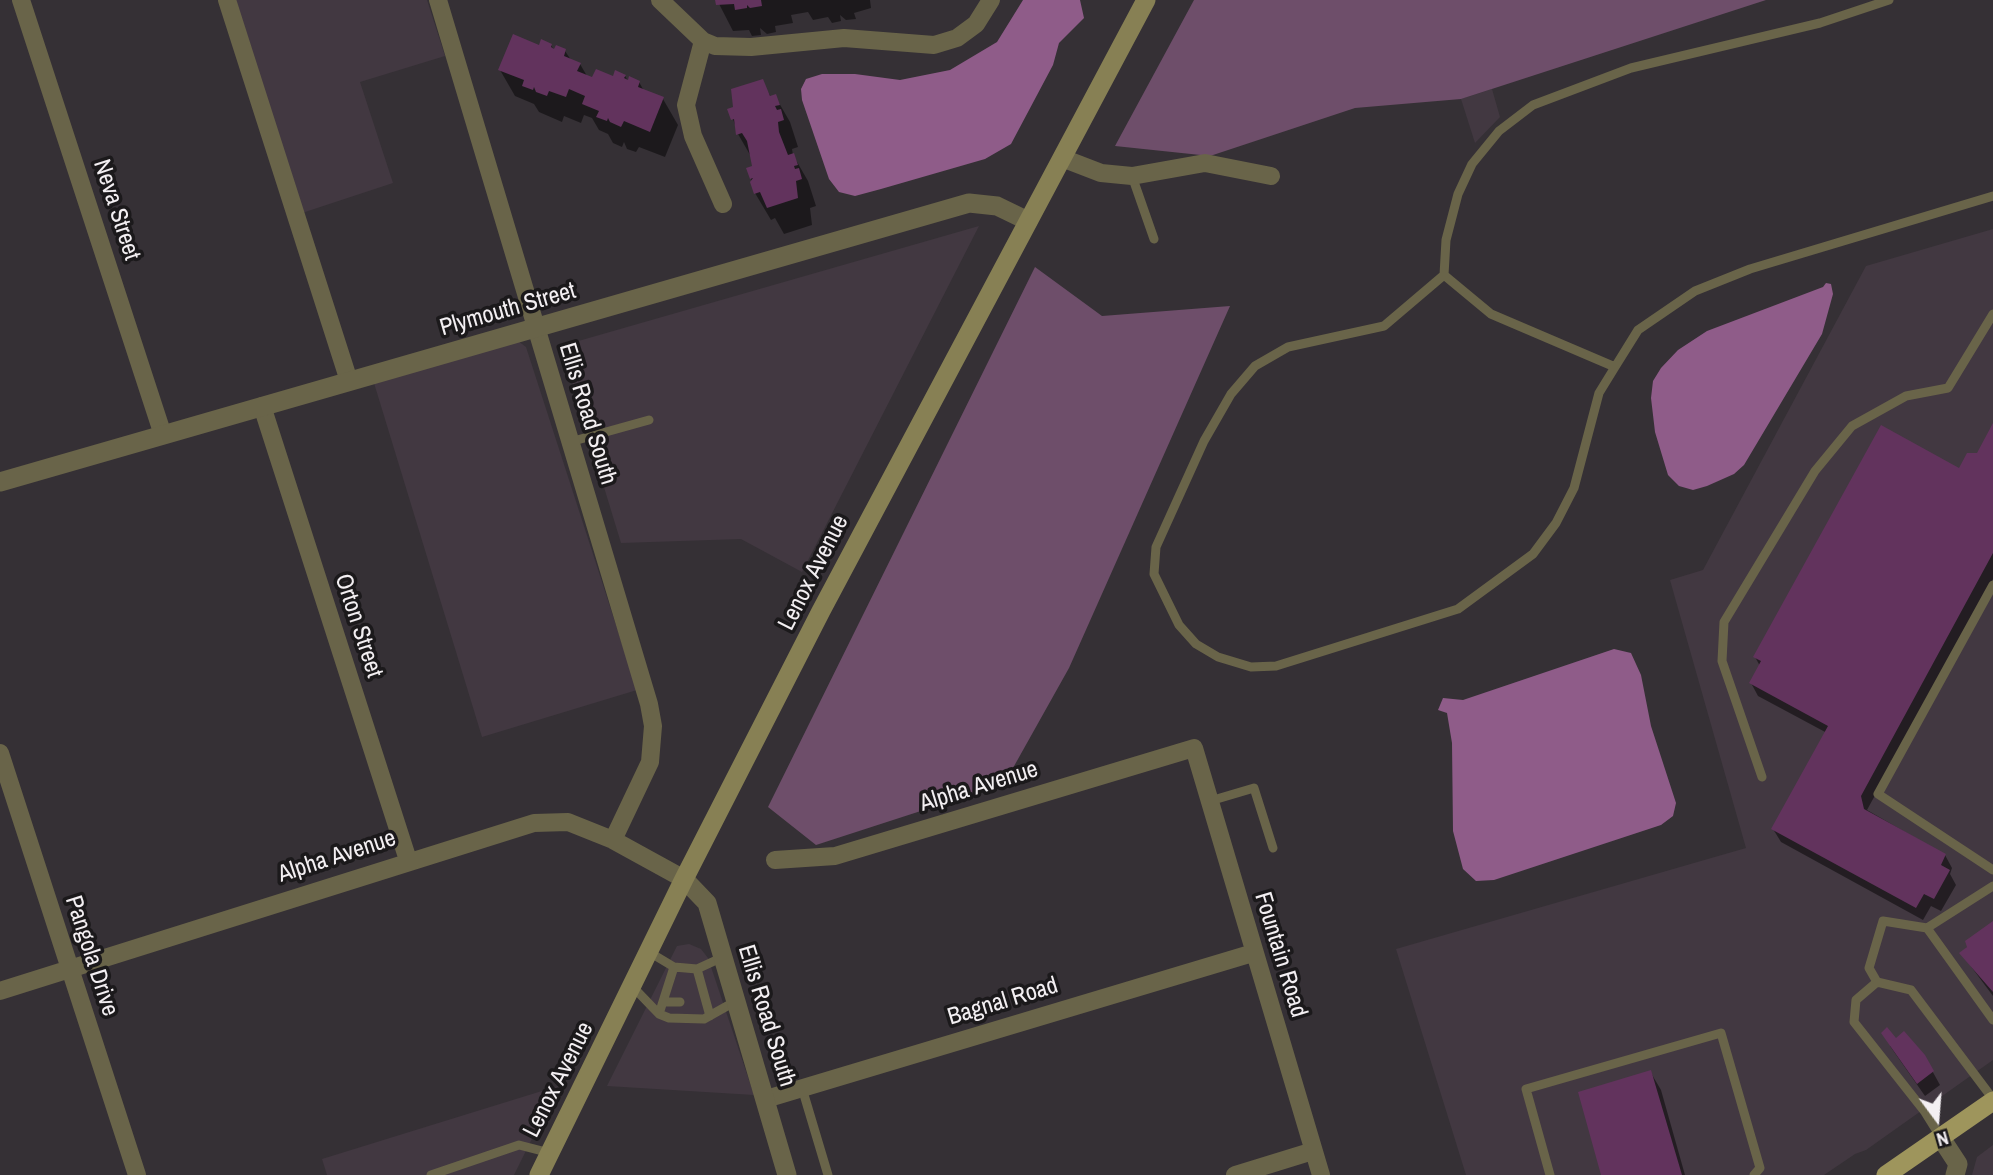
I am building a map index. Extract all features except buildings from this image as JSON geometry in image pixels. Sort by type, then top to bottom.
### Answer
[{"type":"main road","name":"Lenox Avenue","points":[[539,1175],[684,879],[828,599],[1146,0]]},
{"type":"main road","points":[[1886,1175],[1993,1100]]},
{"type":"street","name":"Neva Street","points":[[21,0],[163,435]]},
{"type":"street","points":[[227,0],[349,381]]},
{"type":"street","name":"Ellis Road South","points":[[438,0],[653,726],[650,762],[613,839]]},
{"type":"street","points":[[660,0],[703,41],[715,46],[751,47],[844,38],[934,45],[957,38],[976,24],[991,0]]},
{"type":"street","points":[[703,41],[686,104],[693,136],[723,204]]},
{"type":"street","points":[[1062,158],[1101,173],[1132,176],[1205,163],[1271,176]]},
{"type":"street","name":"Plymouth Street","points":[[0,482],[969,203],[997,206],[1028,221]]},
{"type":"street","name":"Orton Street","points":[[262,406],[408,860]]},
{"type":"street","name":"Alpha Avenue","points":[[775,860],[835,856],[1194,748]]},
{"type":"street","name":"Fountain Road","points":[[1194,748],[1321,1175]]},
{"type":"street","name":"Pangola Drive","points":[[0,753],[137,1175]]},
{"type":"street","name":"Alpha Avenue","points":[[0,990],[408,860],[534,824],[568,822],[613,839],[684,879]]},
{"type":"street","name":"Ellis Road South","points":[[684,879],[707,903],[787,1175]]},
{"type":"street","name":"Bagnal Road","points":[[766,1098],[1253,953]]},
{"type":"street","points":[[1941,1138],[1958,1164],[1955,1175]]},
{"type":"street","points":[[1235,1175],[1314,1152]]},
{"type":"lane","points":[[1889,0],[1820,23],[1631,68],[1533,104],[1499,131],[1472,164],[1458,194],[1449,229],[1444,275],[1384,326],[1288,347],[1255,366],[1231,394],[1204,441],[1156,547],[1154,573],[1163,596],[1179,625],[1196,644],[1218,657],[1251,667],[1276,666],[1458,609],[1533,554],[1556,523],[1574,488],[1599,393],[1638,330],[1695,291],[1750,269],[1993,196]]},
{"type":"lane","points":[[1132,176],[1154,239]]},
{"type":"lane","points":[[1444,275],[1491,314],[1615,367]]},
{"type":"lane","points":[[1762,777],[1722,661],[1724,622],[1815,471],[1852,426],[1906,396],[1948,388],[1993,314]]},
{"type":"lane","points":[[570,442],[649,420]]},
{"type":"lane","points":[[1993,585],[1878,794],[1993,870]]},
{"type":"lane","points":[[1210,801],[1254,788],[1273,848]]},
{"type":"lane","points":[[1993,886],[1927,928],[1883,921],[1869,968],[1877,982],[1911,990],[1993,1100]]},
{"type":"lane","points":[[1927,928],[1993,1020]]},
{"type":"lane","points":[[649,952],[674,967],[697,969],[723,957]]},
{"type":"lane","points":[[659,1014],[674,967]]},
{"type":"lane","points":[[697,969],[699,992],[710,1016]]},
{"type":"lane","points":[[1877,982],[1856,1000],[1854,1021],[1925,1112],[1941,1138]]},
{"type":"lane","points":[[633,987],[659,1014],[680,1018],[704,1019],[736,1001]]},
{"type":"lane","points":[[663,1002],[680,1002]]},
{"type":"lane","points":[[1550,1175],[1526,1089],[1721,1033],[1760,1168],[1754,1175]]},
{"type":"lane","points":[[802,1087],[828,1175]]},
{"type":"lane","points":[[431,1175],[519,1145],[550,1153]]},
{"type":"shaded area","points":[[233,0],[427,0],[445,56],[360,82],[393,183],[302,213]]},
{"type":"shaded area","points":[[1023,0],[1080,0],[1084,18],[1059,43],[1053,65],[1011,144],[985,159],[881,189],[855,196],[839,192],[829,179],[802,100],[801,89],[806,79],[822,74],[855,74],[900,80],[950,70],[997,42]]},
{"type":"shaded area","points":[[1194,0],[1766,0],[1461,99],[1355,108],[1210,156],[1115,146]]},
{"type":"shaded area","points":[[1492,89],[1500,117],[1475,143],[1461,99]]},
{"type":"shaded area","points":[[979,226],[802,572],[741,539],[621,543],[561,346]]},
{"type":"shaded area","points":[[1993,229],[1993,1060],[1866,1150],[1855,1154],[1824,1175],[1466,1175],[1396,949],[1746,848],[1670,580],[1703,570],[1866,266]]},
{"type":"shaded area","points":[[1035,267],[1102,316],[1230,306],[1069,668],[1004,784],[816,845],[768,807]]},
{"type":"shaded area","points":[[1826,283],[1831,284],[1833,294],[1822,334],[1744,465],[1734,474],[1707,486],[1693,490],[1679,486],[1668,475],[1655,432],[1651,398],[1653,381],[1661,368],[1678,350],[1707,331],[1823,287]]},
{"type":"shaded area","points":[[518,341],[526,347],[637,690],[482,737],[374,383]]},
{"type":"shaded area","points":[[1614,649],[1631,653],[1641,675],[1651,726],[1676,803],[1673,816],[1661,825],[1494,880],[1476,881],[1463,869],[1453,831],[1452,743],[1447,713],[1438,710],[1443,698],[1463,700]]},
{"type":"shaded area","points":[[689,944],[701,949],[708,958],[754,1095],[607,1086],[677,946]]},
{"type":"shaded area","points":[[558,1086],[514,1175],[327,1175],[322,1159]]},
{"type":"shaded area","points":[[1993,1145],[1993,1175],[1972,1175],[1977,1157]]}]
